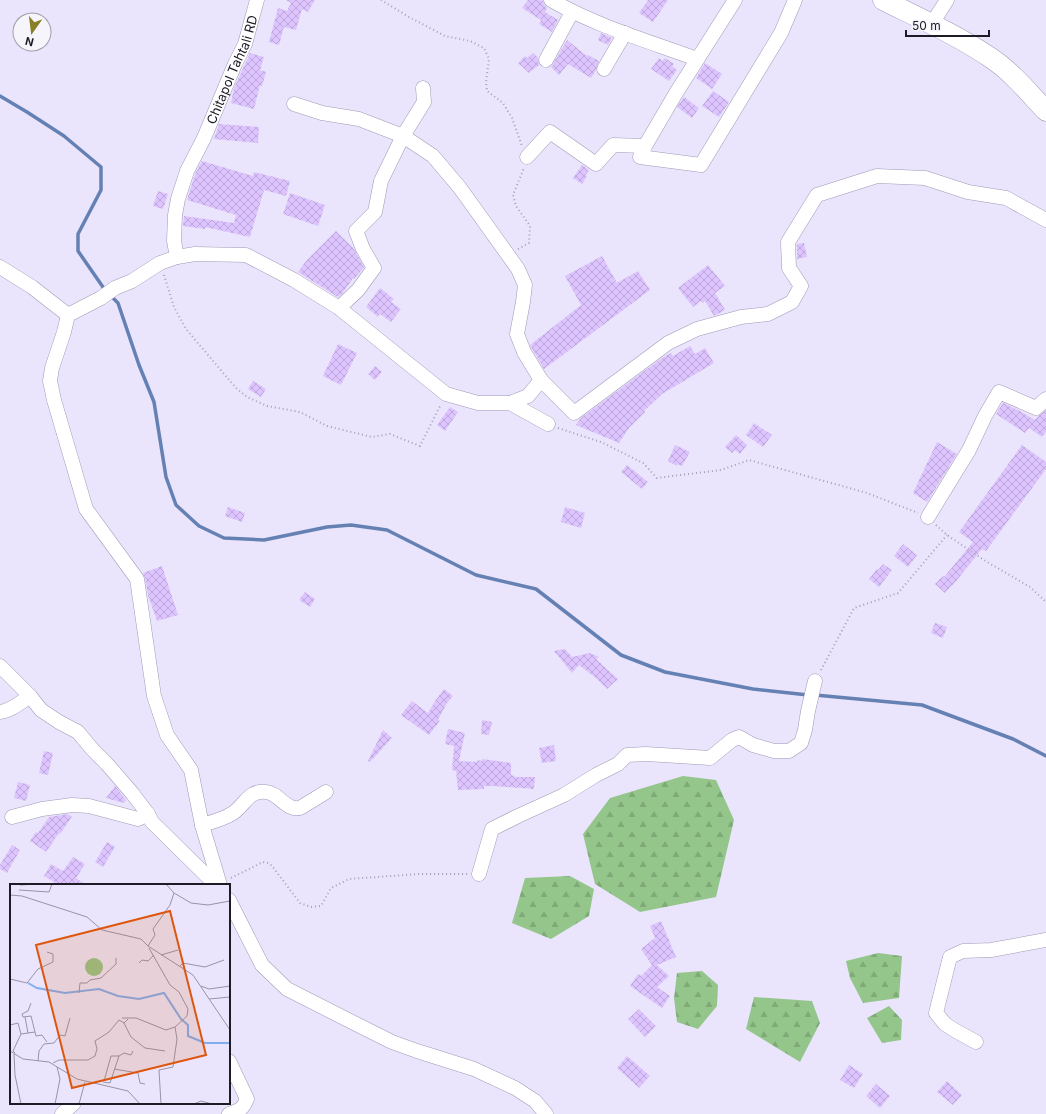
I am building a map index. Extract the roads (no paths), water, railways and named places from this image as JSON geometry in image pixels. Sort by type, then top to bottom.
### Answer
[{"type":"highway","points":[[882,0],[965,42],[992,58],[1012,75],[1046,111]]},
{"type":"street","name":"Chitapol Tahtali RD","points":[[177,257],[174,241],[175,215],[178,199],[187,171],[204,138],[245,44],[257,0]]},
{"type":"street","points":[[551,0],[572,12],[698,59]]},
{"type":"street","points":[[735,0],[645,146],[640,157],[701,165],[781,33],[795,0]]},
{"type":"street","points":[[931,25],[947,0]]},
{"type":"street","points":[[546,60],[572,12]]},
{"type":"street","points":[[604,69],[626,33]]},
{"type":"street","points":[[339,308],[358,290],[374,268],[363,249],[356,231],[375,212],[381,180],[403,136],[424,102],[423,88]]},
{"type":"street","points":[[294,104],[322,113],[359,119],[403,136],[433,156],[460,188],[518,269],[525,285],[524,302],[517,334],[524,352],[541,380],[574,413],[668,343],[698,330],[741,318],[768,314],[792,302],[801,286],[789,268],[788,242],[817,195],[877,176],[925,178],[968,192],[1006,198],[1046,220]]},
{"type":"street","points":[[527,157],[550,132],[596,164],[613,146],[645,146]]},
{"type":"street","points":[[219,884],[202,825],[191,770],[167,735],[154,696],[137,578],[86,509],[54,400],[50,381],[52,368],[68,315],[101,298],[115,288],[132,281],[160,263],[177,257],[196,254],[246,255],[294,280],[339,308],[446,394],[478,402],[510,403],[528,396],[541,380]]},
{"type":"street","points":[[0,267],[32,287],[68,315]]},
{"type":"street","points":[[928,517],[969,450],[985,416],[999,392],[1036,408],[1046,399]]},
{"type":"street","points":[[510,403],[548,424]]},
{"type":"street","points":[[0,666],[30,696],[41,710],[78,732],[132,793],[148,814],[152,822],[219,884]]},
{"type":"street","points":[[479,874],[492,829],[564,795],[596,775],[618,764],[627,755],[646,754],[710,758],[732,740],[739,737],[774,752],[789,751],[800,743],[806,730],[808,711],[815,681]]},
{"type":"street","points":[[0,712],[5,712],[11,709],[30,696]]},
{"type":"street","points":[[202,825],[234,812],[253,794],[267,792],[274,794],[290,807],[296,809],[326,792]]},
{"type":"street","points":[[12,818],[42,809],[72,806],[89,806],[138,819],[148,814]]},
{"type":"street","points":[[230,902],[262,965],[287,989],[392,1042],[474,1069],[508,1085],[535,1101],[546,1114]]},
{"type":"street","points":[[976,1042],[945,1024],[936,1013],[950,957],[963,951],[992,950],[1046,940]]},
{"type":"street","points":[[229,1114],[244,1107],[247,1099],[230,1063]]},
{"type":"street","points":[[62,1114],[73,1104]]},
{"type":"waterway","points":[[0,96],[64,136],[101,167],[101,190],[78,234],[78,251],[105,290]]},
{"type":"waterway","points":[[111,296],[118,303],[139,365],[154,402],[166,477],[176,505],[199,526],[224,538],[264,540],[327,527],[351,525],[387,530],[476,575],[536,589],[621,655],[665,672],[753,689],[808,695]]},
{"type":"waterway","points":[[815,695],[922,705],[1013,739],[1046,756]]}]
